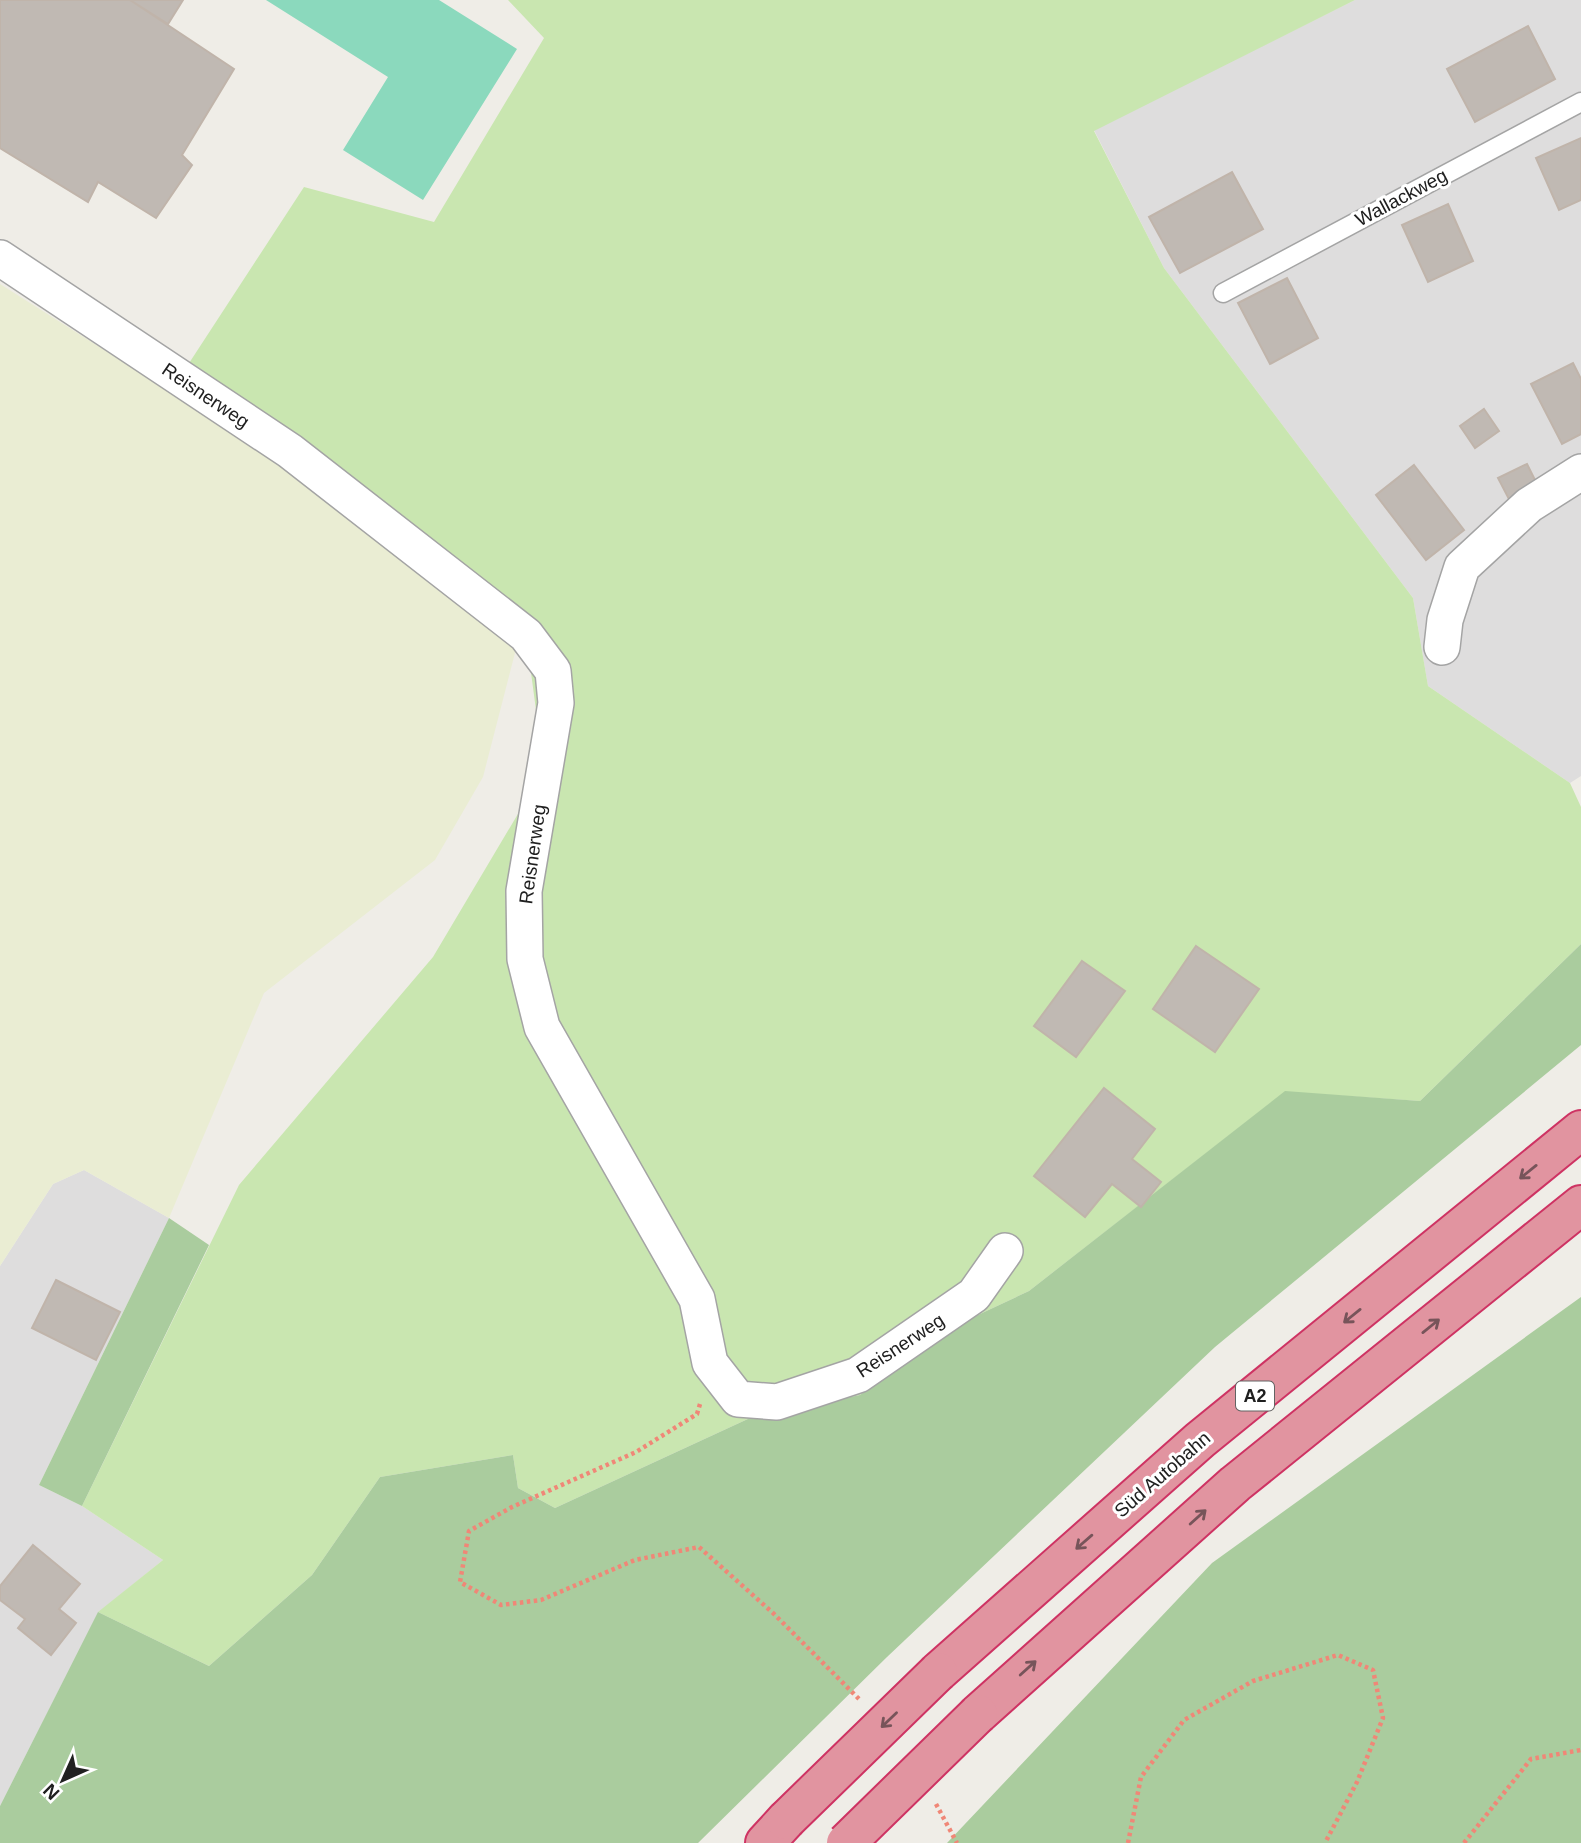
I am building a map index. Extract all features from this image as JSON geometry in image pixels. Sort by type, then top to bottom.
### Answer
[{"type":"highway","name":"Süd Autobahn","points":[[775,1831],[938,1672],[1200,1440],[1581,1129]]},
{"type":"highway","points":[[846,1843],[978,1714],[1235,1484],[1581,1205]]},
{"type":"street","name":"Reisnerweg","points":[[0,258],[290,451],[526,635],[553,671],[556,703],[524,891],[525,959],[542,1027],[697,1299],[710,1363],[738,1399],[777,1402],[858,1375],[974,1295],[1005,1251]]},
{"type":"street","points":[[1442,647],[1445,620],[1462,567],[1529,505],[1581,472]]},
{"type":"lane","name":"Wallackweg","points":[[1223,293],[1581,102]]},
{"type":"path","points":[[710,1363],[698,1414],[636,1452],[512,1507],[469,1531],[460,1581],[500,1605],[541,1600],[635,1560],[699,1547],[773,1613],[866,1706]]},
{"type":"path","points":[[1128,1843],[1141,1777],[1184,1720],[1253,1681],[1338,1655],[1373,1670],[1383,1718],[1357,1783],[1325,1843]]},
{"type":"path","points":[[1464,1843],[1531,1759],[1581,1750]]},
{"type":"path","points":[[933,1799],[957,1843]]},
{"type":"shaded area","points":[[1355,0],[1581,0],[1581,776],[1570,783],[1428,686],[1413,598],[1164,268],[1094,130]]},
{"type":"shaded area","points":[[84,1170],[169,1218],[39,1485],[82,1506],[163,1560],[98,1613],[0,1806],[0,1266],[53,1184]]},
{"type":"green space","points":[[266,0],[439,0],[517,49],[423,200],[343,150],[388,77]]},
{"type":"green space","points":[[508,0],[1355,0],[1094,131],[1164,268],[1413,598],[1428,686],[1570,783],[1581,807],[1581,944],[1420,1101],[1285,1092],[1029,1291],[950,1328],[860,1395],[750,1418],[555,1508],[518,1488],[513,1455],[380,1477],[312,1575],[209,1666],[98,1612],[163,1560],[82,1506],[239,1185],[433,957],[544,770],[526,635],[180,377],[304,187],[434,222],[544,38]]},
{"type":"green space","points":[[0,284],[283,463],[516,649],[483,777],[435,860],[264,993],[169,1218],[84,1170],[53,1184],[0,1266]]},
{"type":"green space","points":[[1581,944],[1581,1045],[1215,1347],[887,1657],[698,1843],[0,1843],[0,1806],[98,1612],[209,1666],[312,1575],[380,1477],[513,1455],[518,1488],[555,1508],[750,1418],[860,1395],[950,1328],[1029,1291],[1285,1091],[1420,1101]]},
{"type":"green space","points":[[169,1218],[209,1245],[82,1506],[39,1485]]},
{"type":"green space","points":[[1581,1297],[1581,1843],[947,1843],[1212,1563]]},
{"type":"building","points":[[0,0],[130,0],[234,69],[182,155],[192,165],[156,218],[98,182],[88,202],[0,148]]},
{"type":"building","points":[[130,0],[183,0],[168,24]]},
{"type":"building","points":[[1528,26],[1555,79],[1475,122],[1447,69]]},
{"type":"building","points":[[1581,138],[1581,200],[1559,210],[1536,158]]},
{"type":"building","points":[[1232,172],[1263,229],[1180,273],[1149,217]]},
{"type":"building","points":[[1448,204],[1473,261],[1428,282],[1402,225]]},
{"type":"building","points":[[1287,278],[1318,338],[1270,364],[1238,303]]},
{"type":"building","points":[[1573,363],[1581,379],[1581,434],[1562,444],[1531,384]]},
{"type":"building","points":[[1484,409],[1499,431],[1475,448],[1460,426]]},
{"type":"building","points":[[1527,464],[1539,488],[1511,503],[1498,478]]},
{"type":"building","points":[[1414,465],[1464,530],[1426,560],[1376,495]]},
{"type":"building","points":[[1196,946],[1259,989],[1215,1052],[1153,1009]]},
{"type":"building","points":[[1082,961],[1125,991],[1076,1057],[1034,1026]]},
{"type":"building","points":[[1104,1088],[1155,1129],[1132,1159],[1161,1182],[1141,1207],[1112,1184],[1085,1217],[1034,1176]]},
{"type":"building","points":[[56,1280],[120,1312],[96,1360],[32,1328]]},
{"type":"building","points":[[33,1545],[80,1584],[59,1609],[76,1623],[51,1655],[18,1628],[25,1619],[0,1600],[0,1586]]}]
